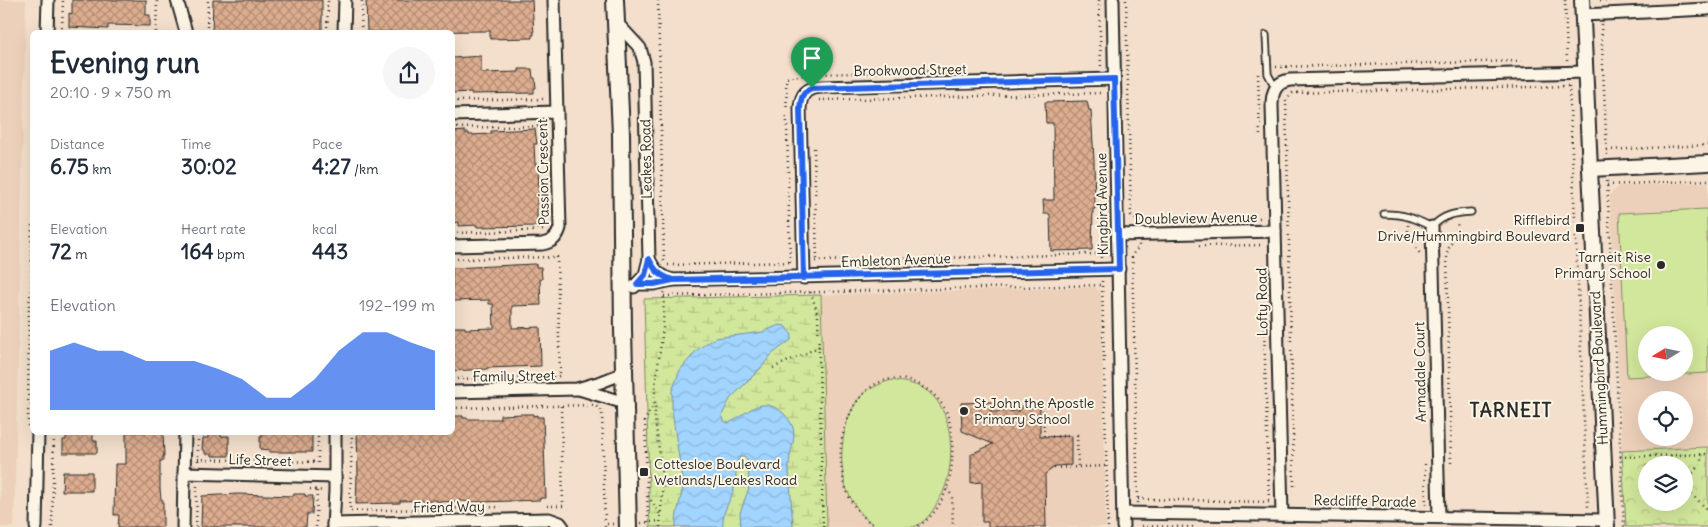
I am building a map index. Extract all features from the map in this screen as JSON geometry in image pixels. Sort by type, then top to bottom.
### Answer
[{"type":"main road","name":"Leakes Road","points":[[615,0],[621,134],[622,296],[628,527]]},
{"type":"street","points":[[47,30],[48,0]]},
{"type":"street","points":[[177,0],[185,30]]},
{"type":"street","points":[[344,30],[345,0]]},
{"type":"street","name":"Passion Crescent","points":[[455,246],[542,244],[549,243],[558,234],[560,228],[554,0]]},
{"type":"street","name":"Kingbird Avenue","points":[[1113,0],[1123,527]]},
{"type":"street","name":"Hummingbird Boulevard","points":[[1582,0],[1606,524]]},
{"type":"street","points":[[1583,15],[1708,9]]},
{"type":"street","name":"Leakes Road","points":[[615,22],[640,48],[644,62],[649,259],[645,275],[622,296]]},
{"type":"street","points":[[1276,89],[1282,82],[1290,80],[1586,72]]},
{"type":"street","name":"Brookwood Street","points":[[812,88],[1114,79]]},
{"type":"street","points":[[804,278],[800,108],[802,96],[812,88]]},
{"type":"street","name":"Lofty Road","points":[[1276,89],[1272,98],[1272,105],[1282,515]]},
{"type":"street","points":[[455,114],[557,112]]},
{"type":"street","points":[[1590,168],[1708,163]]},
{"type":"street","name":"Armadale Court","points":[[1432,227],[1439,517]]},
{"type":"street","name":"Doubleview Avenue","points":[[1118,235],[1275,230]]},
{"type":"street","points":[[649,259],[660,275],[673,280]]},
{"type":"street","name":"Embleton Avenue","points":[[637,284],[654,284],[673,280],[1119,269]]},
{"type":"street","name":"Family Street","points":[[455,392],[577,389],[624,373]]},
{"type":"street","name":"Family Street","points":[[577,389],[625,403]]},
{"type":"street","points":[[33,435],[36,527]]},
{"type":"street","points":[[183,527],[185,435]]},
{"type":"street","points":[[333,526],[335,435]]},
{"type":"street","name":"Life Street","points":[[184,473],[335,477]]},
{"type":"street","name":"Redcliffe Parade","points":[[1123,513],[1589,520],[1606,524]]},
{"type":"street","name":"Friend Way","points":[[333,526],[549,519],[560,523],[563,527]]},
{"type":"lane","points":[[1266,35],[1267,67],[1276,89]]},
{"type":"lane","points":[[1384,214],[1401,214],[1432,227],[1446,216],[1471,212]]},
{"type":"path","points":[[62,30],[63,0]]},
{"type":"path","points":[[156,30],[157,0]]},
{"type":"path","points":[[207,30],[208,0]]},
{"type":"path","points":[[327,30],[328,0]]},
{"type":"path","points":[[361,30],[362,0]]},
{"type":"path","points":[[1126,0],[1131,215],[1138,221],[1262,218]]},
{"type":"path","points":[[1565,0],[1589,520]]},
{"type":"path","points":[[1608,0],[1600,0],[1600,14],[1624,527]]},
{"type":"path","points":[[1260,142],[1258,67],[1527,61]]},
{"type":"path","points":[[790,262],[786,78],[812,74],[952,70]]},
{"type":"path","points":[[812,74],[813,100],[1102,93]]},
{"type":"path","points":[[1294,493],[1286,100],[1293,93],[1569,86]]},
{"type":"path","points":[[455,101],[544,99]]},
{"type":"path","points":[[455,128],[545,126]]},
{"type":"path","points":[[1607,150],[1708,145]]},
{"type":"path","points":[[814,148],[817,261]]},
{"type":"path","points":[[1607,185],[1708,180]]},
{"type":"path","points":[[1262,209],[1263,244]]},
{"type":"path","points":[[1410,217],[1408,234],[1421,256]]},
{"type":"path","points":[[1451,466],[1447,254],[1459,228],[1456,218]]},
{"type":"path","points":[[1138,221],[1139,247],[1132,255],[1138,513]]},
{"type":"path","points":[[664,265],[1101,254]]},
{"type":"path","points":[[455,259],[557,257],[560,376],[546,377]]},
{"type":"path","points":[[1102,270],[1108,527]]},
{"type":"path","points":[[664,296],[1103,285]]},
{"type":"path","points":[[811,292],[818,316],[823,527]]},
{"type":"path","points":[[1264,324],[1268,502]]},
{"type":"path","points":[[773,368],[818,347]]},
{"type":"path","points":[[876,527],[859,514],[849,498],[845,488],[840,451],[846,423],[852,408],[860,396],[873,385],[894,378],[906,380],[928,390],[938,399],[945,411],[951,429],[953,456],[947,488],[938,507],[916,527]]},
{"type":"path","points":[[648,522],[645,420],[655,400]]},
{"type":"path","points":[[455,408],[595,405],[602,412],[605,524]]},
{"type":"path","points":[[544,506],[563,506],[561,406]]},
{"type":"path","points":[[1017,406],[1043,406],[1044,437],[1077,435],[1078,467]]},
{"type":"path","points":[[52,527],[54,435]]},
{"type":"path","points":[[352,435],[350,511],[505,507]]},
{"type":"path","points":[[1693,473],[1701,462],[1701,454]]},
{"type":"path","points":[[1620,457],[1708,454]]},
{"type":"path","points":[[1425,455],[1426,504],[1439,505]]},
{"type":"path","points":[[198,459],[318,462]]},
{"type":"path","points":[[1054,468],[1107,466]]},
{"type":"path","points":[[947,488],[952,496],[953,527]]},
{"type":"path","points":[[647,495],[660,514]]},
{"type":"path","points":[[1693,495],[1708,510]]},
{"type":"path","points":[[1138,499],[1282,502]]},
{"type":"path","points":[[1138,527],[1193,527]]},
{"type":"shaded area","points":[[0,0],[26,0],[14,527],[0,527]]},
{"type":"shaded area","name":"Tarneit Rise Primary School","points":[[1708,182],[1708,447],[1622,451],[1610,195],[1619,186]]},
{"type":"shaded area","name":"St John the Apostle Primary School","points":[[1095,287],[1101,292],[1106,527],[827,527],[821,295]]},
{"type":"green space","points":[[1707,209],[1708,373],[1693,374],[1693,326],[1638,326],[1638,376],[1627,377],[1619,213]]},
{"type":"green space","points":[[821,295],[827,527],[650,527],[644,299]]},
{"type":"green space","points":[[891,380],[917,385],[930,393],[944,413],[950,439],[950,466],[943,492],[927,518],[913,527],[879,527],[874,525],[863,516],[851,498],[843,476],[843,437],[851,412],[864,393],[877,385]]},
{"type":"green space","points":[[1708,447],[1708,527],[1626,527],[1622,451]]},
{"type":"water","points":[[779,325],[785,326],[792,335],[791,340],[772,354],[730,399],[722,415],[724,421],[728,423],[757,406],[765,405],[778,409],[789,420],[794,433],[789,461],[793,527],[741,527],[740,513],[749,488],[748,461],[744,457],[740,457],[737,463],[736,482],[725,511],[723,527],[676,527],[683,485],[672,411],[672,391],[680,370],[696,351],[715,338],[763,332]]},
{"type":"building","points":[[72,0],[146,0],[146,15],[150,15],[150,26],[108,25],[108,29],[69,27],[69,13],[72,14]]},
{"type":"building","points":[[213,0],[322,0],[322,30],[212,30]]},
{"type":"building","points":[[366,0],[532,0],[534,35],[532,35],[532,38],[490,39],[490,31],[367,30]]},
{"type":"building","points":[[481,56],[481,73],[519,72],[519,69],[532,69],[536,88],[534,88],[534,93],[455,93],[455,58]]},
{"type":"building","points":[[1087,101],[1089,110],[1091,110],[1094,160],[1095,209],[1093,209],[1092,250],[1051,251],[1050,214],[1044,214],[1043,200],[1054,200],[1053,123],[1046,123],[1045,102]]},
{"type":"building","points":[[535,129],[537,144],[534,144],[535,164],[538,164],[539,194],[537,194],[537,226],[477,227],[477,225],[459,226],[459,222],[455,223],[455,132],[465,131],[469,135],[491,134],[491,131]]},
{"type":"building","points":[[536,264],[536,267],[541,267],[541,305],[512,306],[512,328],[540,327],[541,366],[455,371],[455,327],[465,327],[465,329],[494,328],[493,304],[489,304],[489,300],[455,301],[455,268]]},
{"type":"building","points":[[991,402],[991,412],[1019,411],[1018,408],[1040,407],[1040,437],[1071,436],[1071,465],[1056,466],[1045,474],[1046,527],[988,527],[988,522],[982,522],[982,482],[971,483],[971,454],[993,444],[962,431],[961,403]]},
{"type":"building","points":[[533,414],[533,416],[543,417],[546,498],[540,498],[540,500],[482,502],[437,502],[437,500],[356,504],[358,475],[357,435],[455,435],[455,416],[463,416],[463,418],[467,419],[500,419],[500,415]]},
{"type":"building","points":[[66,435],[93,435],[93,441],[97,441],[97,453],[63,453],[63,440],[66,440]]},
{"type":"building","points":[[126,435],[163,435],[164,456],[163,461],[160,461],[163,527],[118,527],[119,515],[114,515],[115,464],[126,464]]},
{"type":"building","points":[[208,435],[229,436],[229,456],[205,454],[205,450],[202,450],[203,438],[208,438]]},
{"type":"building","points":[[262,435],[312,435],[312,452],[269,452],[269,450],[260,449],[260,437]]},
{"type":"building","points":[[63,472],[92,472],[92,491],[62,491]]},
{"type":"building","points":[[238,494],[293,496],[293,494],[305,494],[305,496],[313,496],[312,514],[307,514],[306,527],[201,527],[202,496]]},
{"type":"place","name":"Rifflebird Drive/Hummingbird Boulevard","points":[[1580,228]]},
{"type":"place","name":"Tarneit Rise Primary School","points":[[1661,265]]},
{"type":"place","name":"St John the Apostle Primary School","points":[[964,411]]},
{"type":"place","name":"Cottesloe Boulevard Wetlands/Leakes Road","points":[[644,472]]},
{"type":"district","name":"TARNEIT","points":[[1511,410]]},
{"type":"route","points":[[812,88],[805,92],[800,102],[800,108],[804,278],[673,280],[660,275],[649,259],[645,275],[637,284],[664,283],[673,280],[827,277],[1119,269],[1114,79],[812,88]]}]
